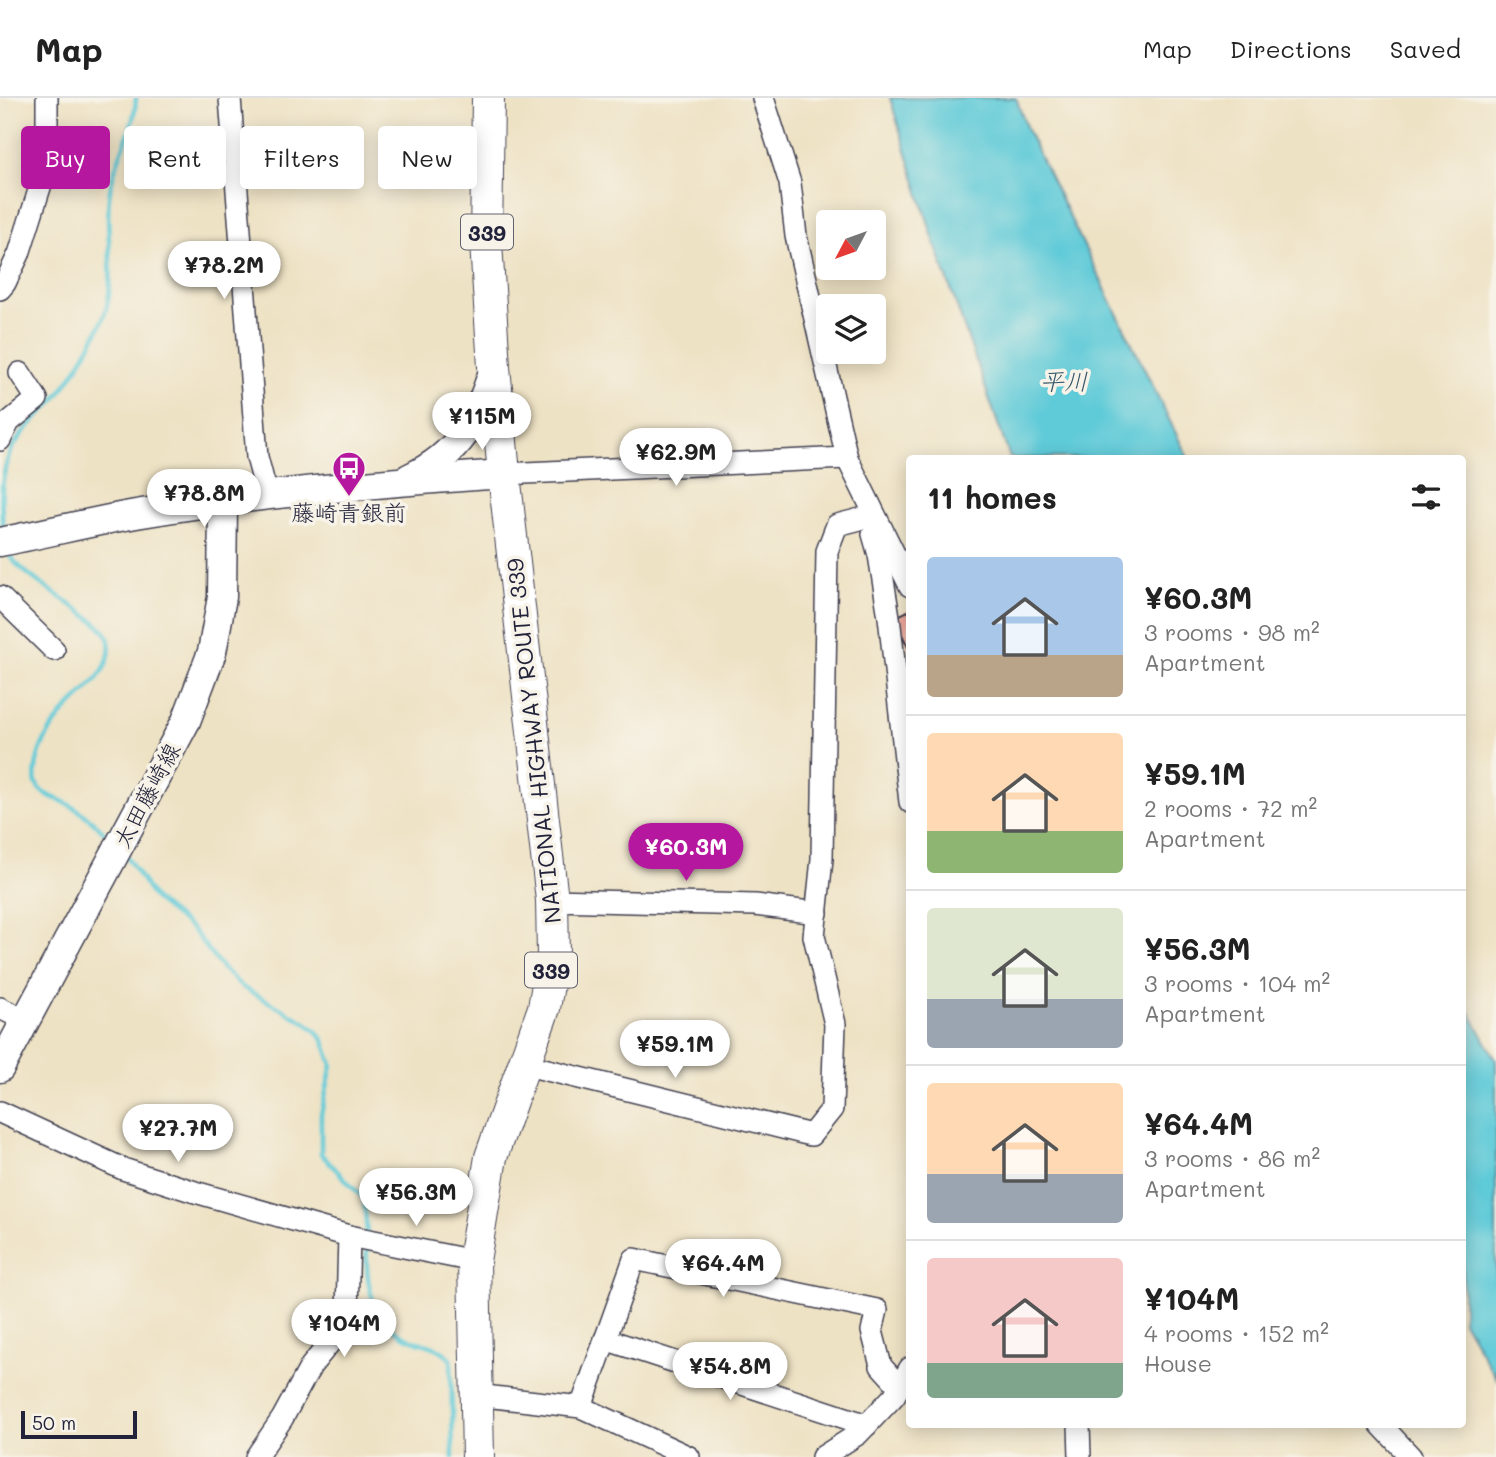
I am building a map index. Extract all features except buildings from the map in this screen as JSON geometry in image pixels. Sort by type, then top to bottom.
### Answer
[{"type":"highway","name":"NATIONAL HIGHWAY ROUTE 339","points":[[478,1457],[474,1261],[491,1157],[544,1009],[553,955],[552,900],[494,367],[486,243],[488,98]]},
{"type":"main road","points":[[403,481],[438,462],[457,444],[481,406],[494,367]]},
{"type":"main road","points":[[0,542],[141,513],[267,495],[504,474]]},
{"type":"main road","name":"太田藤崎線","points":[[0,1068],[12,1014],[186,721],[212,652],[222,597],[223,502]]},
{"type":"street","points":[[0,289],[19,254],[47,165],[47,98]]},
{"type":"street","points":[[230,98],[257,457],[267,495]]},
{"type":"street","points":[[763,98],[790,183],[799,249],[847,458],[869,513],[906,579]]},
{"type":"street","points":[[0,440],[9,422],[37,399],[20,373]]},
{"type":"street","points":[[504,474],[847,458]]},
{"type":"street","points":[[869,513],[879,555],[890,627],[906,767]]},
{"type":"street","points":[[523,1064],[811,1135],[832,1109],[835,1024],[814,936],[822,859],[827,551],[837,526],[869,513]]},
{"type":"street","points":[[0,597],[54,650]]},
{"type":"street","points":[[890,627],[906,653]]},
{"type":"street","points":[[552,900],[755,905],[817,913]]},
{"type":"street","points":[[0,1112],[123,1168],[195,1192],[349,1236],[474,1261]]},
{"type":"street","points":[[256,1457],[282,1419],[310,1366],[332,1340],[347,1313],[349,1236]]},
{"type":"street","points":[[581,1407],[634,1259],[877,1310],[872,1331],[881,1366],[905,1377],[894,1396],[858,1434],[822,1457]]},
{"type":"street","points":[[605,1339],[867,1424]]},
{"type":"street","points":[[476,1395],[581,1407],[689,1457]]},
{"type":"street","points":[[1079,1428],[1080,1457]]},
{"type":"street","points":[[1384,1428],[1411,1457]]},
{"type":"water","name":"平川","points":[[890,98],[1016,98],[1028,132],[1187,455],[1009,455],[933,238]]},
{"type":"water","points":[[1466,1005],[1496,1060],[1496,1378],[1466,1326]]},
{"type":"waterway","points":[[4,533],[2,490],[5,468],[12,449],[65,386],[89,348],[105,313],[110,281],[108,217],[111,185],[133,120],[136,98]]},
{"type":"waterway","points":[[7,552],[29,575],[92,620],[108,637],[110,649],[103,671],[50,731],[38,756],[35,778],[43,792],[82,813],[112,840]]},
{"type":"waterway","points":[[125,854],[154,899],[192,929],[223,969],[242,987],[305,1022],[324,1041],[332,1065],[321,1114],[321,1154],[364,1199],[367,1235]]},
{"type":"waterway","points":[[367,1247],[370,1290],[381,1315],[401,1334],[440,1350],[451,1361],[453,1457]]},
{"type":"place","name":"藤崎青銀前","points":[[349,498]]}]
